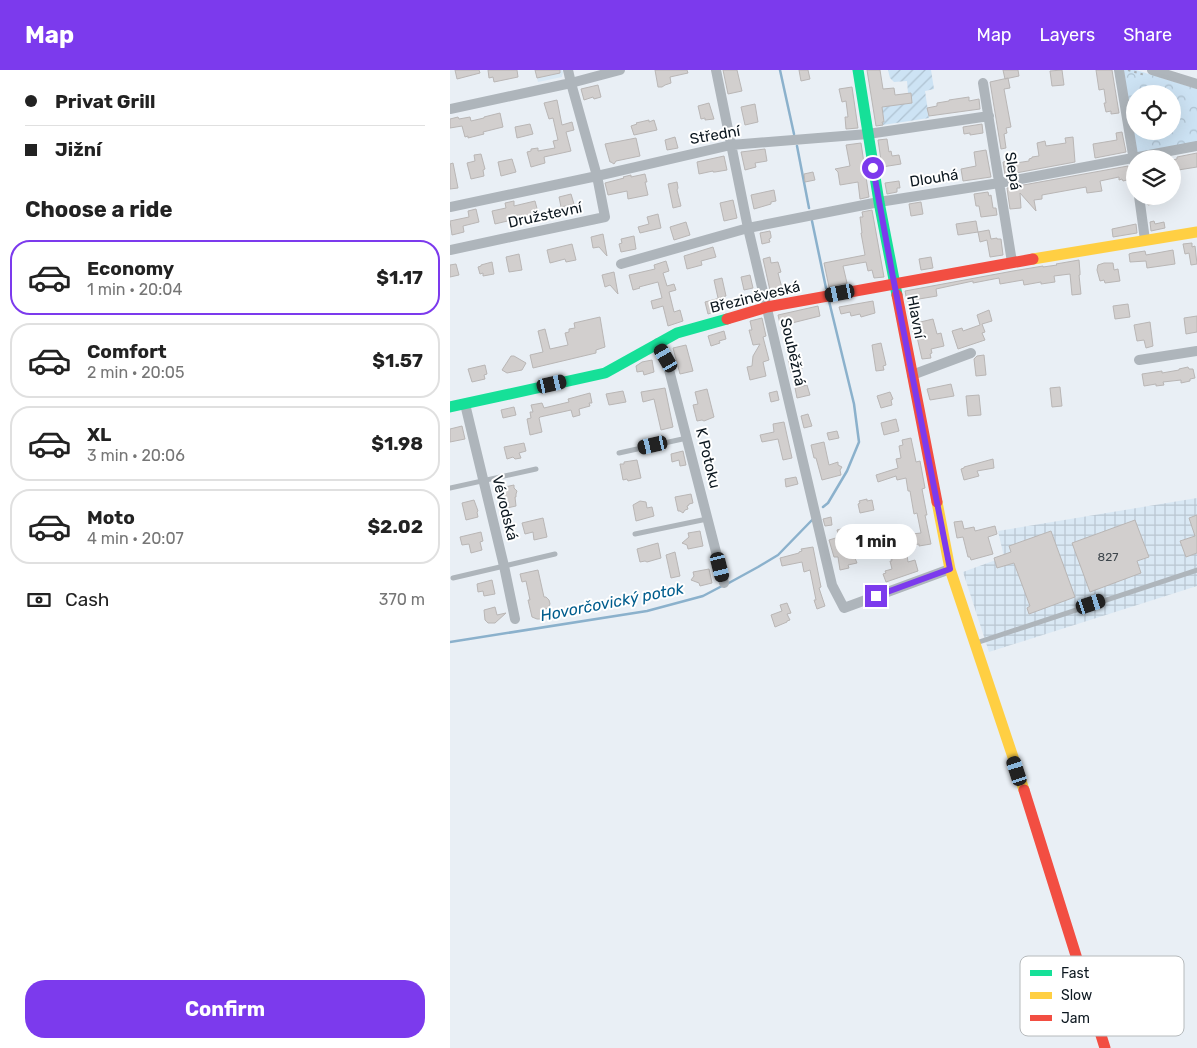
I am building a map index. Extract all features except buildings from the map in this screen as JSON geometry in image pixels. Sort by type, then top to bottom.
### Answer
[{"type":"street","points":[[568,70],[597,176]]},
{"type":"street","points":[[450,109],[571,83],[620,70]]},
{"type":"street","name":"Souběžná","points":[[716,70],[748,228],[832,585],[844,608],[950,569]]},
{"type":"street","name":"Hlavní","points":[[858,70],[879,202],[950,569],[1076,956]]},
{"type":"street","points":[[1119,70],[1132,150]]},
{"type":"street","points":[[1152,70],[1197,84]]},
{"type":"street","name":"Slepá","points":[[983,83],[1012,262]]},
{"type":"street","name":"Střední","points":[[450,207],[731,145],[868,134],[989,116]]},
{"type":"street","name":"Dlouhá","points":[[1181,150],[1197,146]]},
{"type":"street","name":"Dlouhá","points":[[620,264],[748,228],[879,202],[1126,163]]},
{"type":"street","name":"Družstevní","points":[[450,250],[604,217],[597,176]]},
{"type":"street","points":[[1140,205],[1146,240]]},
{"type":"street","name":"Březiněveská","points":[[450,408],[604,372],[677,334],[767,306],[1012,262],[1197,232]]},
{"type":"street","name":"K Potoku","points":[[658,344],[666,358],[724,583]]},
{"type":"street","points":[[1139,360],[1197,351]]},
{"type":"street","points":[[912,375],[970,353]]},
{"type":"street","name":"Vévodská","points":[[465,404],[504,566],[514,618]]},
{"type":"street","name":"Hlavní","points":[[1100,1036],[1104,1048]]},
{"type":"lane","points":[[619,453],[687,438]]},
{"type":"lane","points":[[450,488],[536,469]]},
{"type":"lane","points":[[635,534],[708,518]]},
{"type":"lane","points":[[453,578],[555,554]]},
{"type":"lane","points":[[975,643],[1197,570]]},
{"type":"shaded area","points":[[535,70],[562,70],[563,72],[562,77],[538,82]]},
{"type":"shaded area","points":[[1197,498],[1197,586],[989,652],[963,572],[1004,557],[998,531]]},
{"type":"green space","points":[[888,70],[931,70],[934,89],[925,91],[929,118],[883,125],[881,105],[912,102],[911,93],[908,93],[907,81],[894,82],[890,78]]},
{"type":"green space","points":[[1123,70],[1136,70],[1197,89],[1197,142],[1153,150],[1136,150],[1135,140],[1181,140],[1181,85],[1126,85],[1126,88]]},
{"type":"waterway","name":"Hovorčovický potok","points":[[780,70],[794,134]]},
{"type":"waterway","name":"Hovorčovický potok","points":[[797,146],[809,208]]},
{"type":"waterway","name":"Hovorčovický potok","points":[[812,221],[826,288]]},
{"type":"waterway","name":"Hovorčovický potok","points":[[823,507],[828,503],[847,471],[859,442],[854,404],[829,301]]},
{"type":"waterway","name":"Hovorčovický potok","points":[[727,584],[778,555],[813,519]]},
{"type":"waterway","name":"Hovorčovický potok","points":[[450,642],[647,611],[703,596],[722,586]]},
{"type":"traffic: fast","points":[[858,70],[879,202],[897,295]]},
{"type":"traffic: fast","points":[[450,407],[605,373],[677,333],[727,319]]},
{"type":"traffic: slow","points":[[1033,259],[1197,232]]},
{"type":"traffic: slow","points":[[937,502],[950,569],[1024,790]]},
{"type":"traffic: jam","points":[[727,319],[767,307],[1033,259]]},
{"type":"traffic: jam","points":[[897,295],[937,502]]},
{"type":"traffic: jam","points":[[1024,790],[1076,956]]},
{"type":"traffic: jam","points":[[1101,1036],[1105,1048]]},
{"type":"route","points":[[873,168],[950,569],[876,596]]}]
